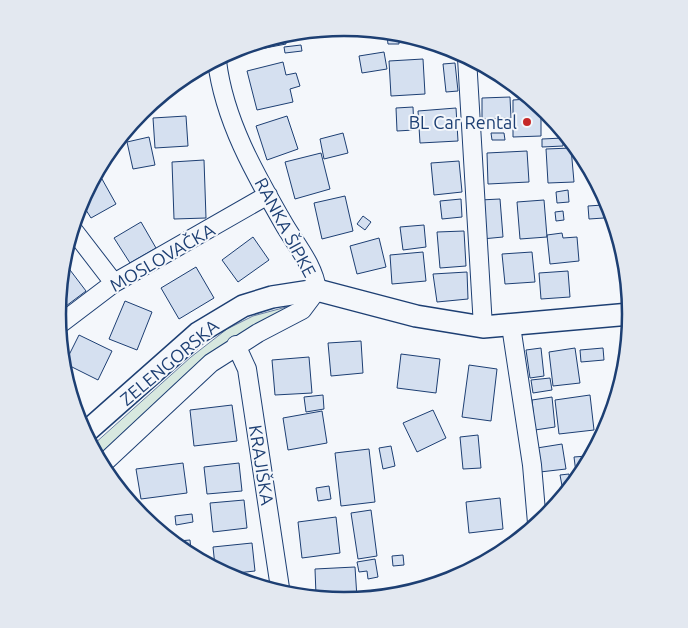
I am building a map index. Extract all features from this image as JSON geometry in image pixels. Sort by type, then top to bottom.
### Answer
[{"type":"street","points":[[467,65],[483,327]]},
{"type":"street","name":"RANKA ŠIPKE","points":[[218,67],[220,85],[229,118],[268,195],[313,273],[317,290],[416,316],[483,327],[622,315]]},
{"type":"street","name":"MOSLOVAČKA","points":[[66,319],[114,284],[268,195]]},
{"type":"street","points":[[78,236],[114,284]]},
{"type":"street","points":[[107,460],[186,384],[211,363],[236,345],[298,313],[308,305],[317,290]]},
{"type":"street","name":"ZELENGORSKA","points":[[90,427],[198,334],[216,321],[257,301],[294,292],[317,290]]},
{"type":"street","points":[[511,326],[532,465],[536,514]]},
{"type":"street","name":"KRAJIŠKA","points":[[236,345],[247,369],[279,584]]},
{"type":"shaded area","points":[[291,307],[104,455],[97,441],[191,357],[227,329],[253,316]]},
{"type":"building","points":[[388,40],[399,42],[399,44],[388,44]]},
{"type":"building","points":[[301,45],[302,51],[285,53],[284,47]]},
{"type":"building","points":[[384,52],[387,69],[362,73],[359,56]]},
{"type":"building","points":[[423,59],[425,94],[391,96],[389,61]]},
{"type":"building","points":[[283,62],[286,75],[296,73],[300,86],[290,89],[293,102],[257,110],[247,71]]},
{"type":"building","points":[[455,63],[458,91],[446,92],[443,64]]},
{"type":"building","points":[[510,97],[511,118],[482,119],[482,98]]},
{"type":"building","name":"BL Car Rental","points":[[513,100],[520,100],[541,119],[541,136],[513,137]]},
{"type":"building","points":[[413,107],[414,130],[397,131],[396,108]]},
{"type":"building","points":[[456,108],[458,141],[420,143],[418,111]]},
{"type":"building","points":[[186,116],[188,146],[155,148],[153,118]]},
{"type":"building","points":[[287,116],[298,149],[267,160],[256,126]]},
{"type":"building","points":[[343,133],[348,153],[324,159],[320,139]]},
{"type":"building","points":[[491,133],[504,133],[505,140],[492,140]]},
{"type":"building","points":[[149,137],[155,165],[133,169],[127,142]]},
{"type":"building","points":[[559,138],[563,146],[542,147],[542,139]]},
{"type":"building","points":[[566,148],[572,155],[574,182],[548,183],[546,149]]},
{"type":"building","points":[[527,151],[529,182],[488,184],[487,153]]},
{"type":"building","points":[[321,153],[330,189],[295,199],[285,162]]},
{"type":"building","points":[[204,160],[206,218],[174,219],[172,162]]},
{"type":"building","points":[[459,161],[462,192],[434,195],[431,163]]},
{"type":"building","points":[[102,179],[116,204],[91,218],[86,210]]},
{"type":"building","points":[[568,190],[569,202],[557,203],[556,192]]},
{"type":"building","points":[[345,196],[353,231],[322,239],[314,203]]},
{"type":"building","points":[[461,199],[462,217],[442,219],[440,201]]},
{"type":"building","points":[[500,199],[503,237],[482,239],[480,200]]},
{"type":"building","points":[[544,200],[547,237],[520,239],[517,202]]},
{"type":"building","points":[[600,205],[604,218],[589,219],[588,206]]},
{"type":"building","points":[[563,211],[564,220],[556,221],[555,212]]},
{"type":"building","points":[[363,216],[371,222],[365,230],[357,224]]},
{"type":"building","points":[[141,222],[156,248],[130,263],[114,238]]},
{"type":"building","points":[[424,225],[426,247],[403,250],[400,227]]},
{"type":"building","points":[[464,231],[466,266],[440,268],[437,232]]},
{"type":"building","points":[[562,233],[563,238],[577,237],[579,261],[550,264],[547,235]]},
{"type":"building","points":[[253,237],[269,260],[238,282],[222,260]]},
{"type":"building","points":[[379,238],[386,267],[357,274],[350,246]]},
{"type":"building","points":[[423,252],[426,281],[392,284],[390,255]]},
{"type":"building","points":[[532,252],[535,282],[505,284],[502,254]]},
{"type":"building","points":[[196,267],[214,298],[179,319],[161,288]]},
{"type":"building","points":[[70,270],[86,291],[66,306]]},
{"type":"building","points":[[568,271],[570,297],[541,299],[539,273]]},
{"type":"building","points":[[467,272],[468,299],[437,302],[433,274]]},
{"type":"building","points":[[125,301],[152,312],[137,350],[109,339]]},
{"type":"building","points":[[79,335],[112,351],[98,380],[72,367],[70,354]]},
{"type":"building","points":[[361,341],[363,373],[331,376],[328,343]]},
{"type":"building","points":[[541,348],[544,376],[530,378],[526,350]]},
{"type":"building","points":[[575,348],[580,383],[553,386],[549,352]]},
{"type":"building","points":[[603,348],[604,360],[581,362],[580,350]]},
{"type":"building","points":[[401,354],[440,359],[436,393],[397,388]]},
{"type":"building","points":[[309,357],[312,393],[275,395],[272,360]]},
{"type":"building","points":[[469,365],[497,369],[491,421],[462,417]]},
{"type":"building","points":[[550,378],[552,390],[533,393],[531,380]]},
{"type":"building","points":[[323,395],[324,409],[306,412],[304,397]]},
{"type":"building","points":[[590,395],[594,430],[559,434],[555,400]]},
{"type":"building","points":[[552,397],[555,427],[535,430],[532,400]]},
{"type":"building","points":[[232,405],[237,441],[194,446],[190,410]]},
{"type":"building","points":[[433,410],[446,438],[417,452],[403,423]]},
{"type":"building","points":[[322,411],[327,443],[288,450],[283,418]]},
{"type":"building","points":[[478,435],[481,468],[463,469],[460,437]]},
{"type":"building","points":[[562,444],[566,469],[540,472],[537,448]]},
{"type":"building","points":[[391,446],[395,466],[383,469],[379,448]]},
{"type":"building","points":[[369,449],[375,502],[341,506],[335,453]]},
{"type":"building","points":[[583,456],[575,468],[574,457]]},
{"type":"building","points":[[183,463],[187,493],[141,499],[136,469]]},
{"type":"building","points":[[239,463],[242,491],[207,494],[204,467]]},
{"type":"building","points":[[569,474],[562,486],[560,475]]},
{"type":"building","points":[[329,486],[331,499],[318,501],[316,488]]},
{"type":"building","points":[[500,498],[503,529],[469,533],[466,502]]},
{"type":"building","points":[[244,500],[247,528],[213,532],[210,503]]},
{"type":"building","points":[[371,510],[377,556],[358,559],[351,513]]},
{"type":"building","points":[[192,514],[193,522],[176,525],[175,516]]},
{"type":"building","points":[[336,517],[340,553],[302,558],[298,522]]},
{"type":"building","points":[[190,540],[191,545],[190,545],[184,541]]},
{"type":"building","points":[[252,543],[255,571],[242,572],[214,560],[213,547]]},
{"type":"building","points":[[403,555],[404,565],[393,566],[392,556]]},
{"type":"building","points":[[375,559],[378,577],[368,579],[367,571],[359,572],[357,562]]},
{"type":"building","points":[[355,567],[357,591],[316,590],[315,569]]},
{"type":"place","name":"BL Car Rental","points":[[527,122]]}]
